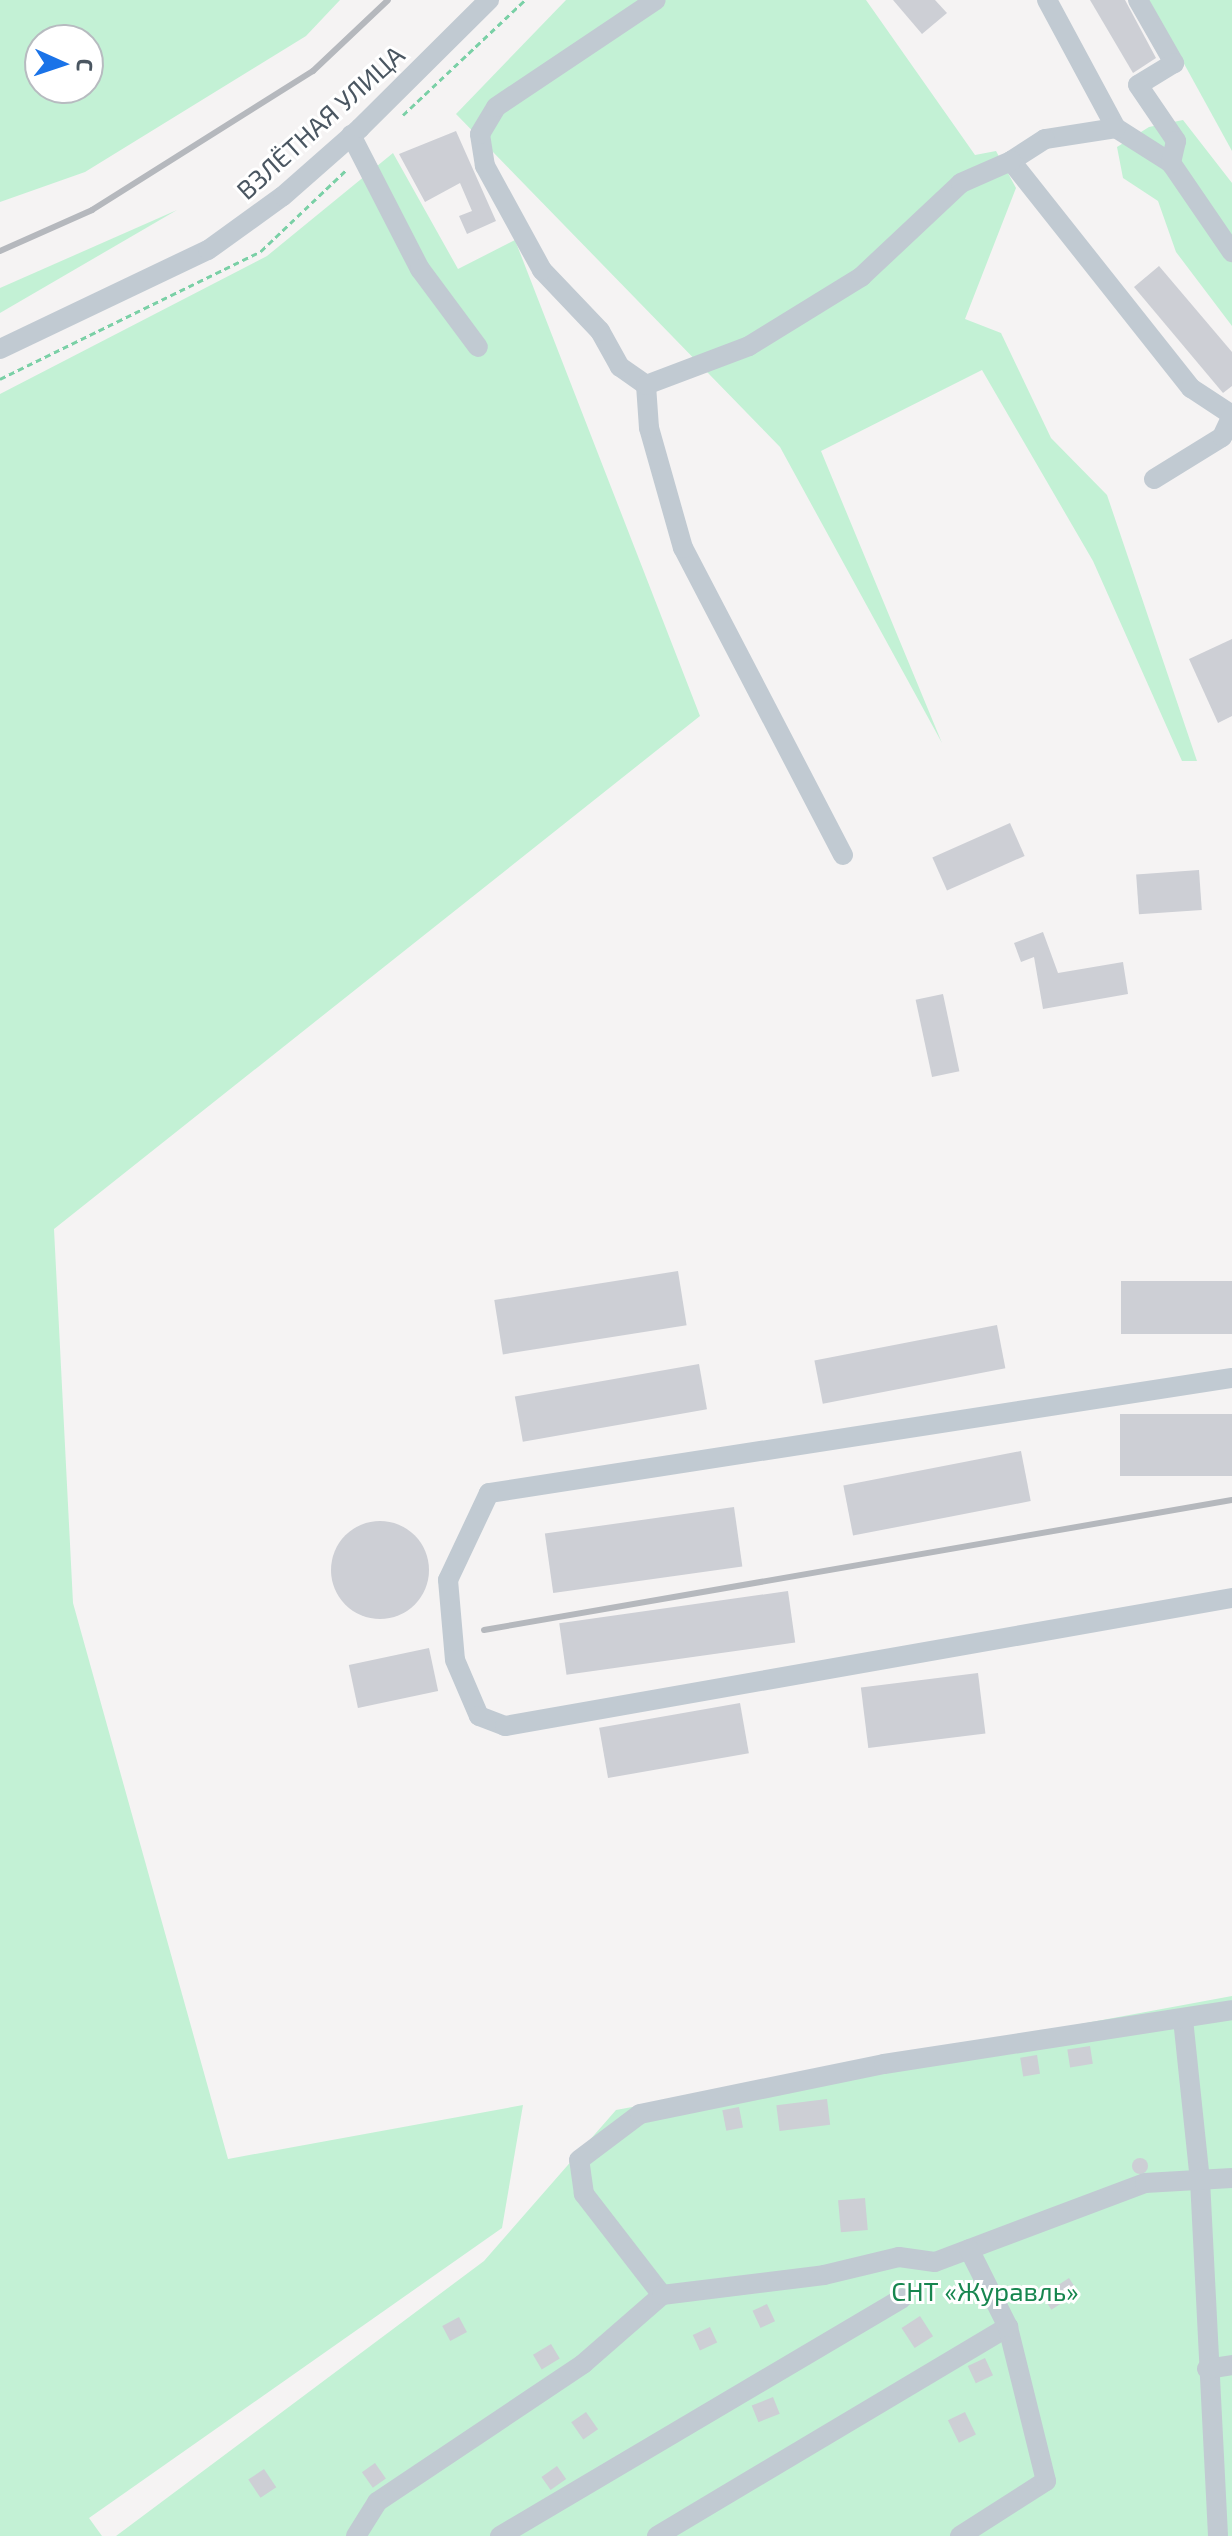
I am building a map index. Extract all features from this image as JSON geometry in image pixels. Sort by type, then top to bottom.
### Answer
[{"type":"street","name":"ВЗЛЁТНАЯ УЛИЦА","points":[[0,349],[208,250],[283,196],[351,135],[489,0]]},
{"type":"street","points":[[646,385],[620,367],[600,331],[542,270],[485,166],[480,134],[496,107],[656,0]]},
{"type":"street","points":[[1047,0],[1116,128],[1171,163],[1232,252]]},
{"type":"street","points":[[1138,0],[1174,63],[1138,85],[1176,141],[1171,163]]},
{"type":"street","points":[[646,385],[749,346],[861,277],[961,183],[1011,161],[1045,139],[1116,128]]},
{"type":"street","points":[[351,135],[420,269],[478,347]]},
{"type":"street","points":[[1011,161],[1191,388],[1232,415],[1222,437],[1154,479]]},
{"type":"street","points":[[646,385],[649,428],[683,548],[843,855]]},
{"type":"street","points":[[1232,1378],[489,1493],[448,1580],[455,1660],[479,1716],[505,1726],[1232,1598]]},
{"type":"street","points":[[662,2295],[584,2194],[579,2160],[640,2114],[884,2064],[1232,2010]]},
{"type":"street","points":[[1183,2019],[1200,2180],[1207,2369],[1218,2536]]},
{"type":"street","points":[[356,2536],[377,2502],[583,2364],[662,2295],[824,2275],[899,2257],[935,2262],[1145,2183],[1232,2178]]},
{"type":"street","points":[[960,2536],[1046,2481],[1008,2327],[969,2249]]},
{"type":"street","points":[[500,2536],[902,2298]]},
{"type":"street","points":[[657,2536],[1008,2327]]},
{"type":"street","points":[[1207,2369],[1232,2365]]},
{"type":"green space","points":[[0,0],[340,0],[306,36],[85,172],[0,202]]},
{"type":"green space","points":[[566,0],[866,0],[975,155],[996,151],[1016,188],[965,319],[1001,333],[1051,438],[1107,495],[1197,761],[1182,761],[1093,561],[982,370],[821,451],[942,743],[780,447],[456,114]]},
{"type":"green space","points":[[1149,0],[1232,0],[1232,151]]},
{"type":"green space","points":[[1183,120],[1232,183],[1232,326],[1176,252],[1158,201],[1123,178],[1117,147],[1149,127]]},
{"type":"green space","points":[[393,153],[458,269],[515,240],[700,716],[54,1229],[73,1603],[228,2159],[523,2105],[502,2228],[89,2518],[102,2536],[0,2536],[0,394],[267,256]]},
{"type":"green space","points":[[177,210],[0,313],[0,288]]},
{"type":"green space","name":"СНТ «Журавль»","points":[[1232,1996],[1232,2536],[116,2536],[484,2261],[616,2110]]},
{"type":"building","points":[[893,0],[935,0],[947,13],[922,34]]},
{"type":"building","points":[[1090,0],[1125,0],[1156,58],[1133,73]]},
{"type":"building","points":[[456,131],[496,221],[467,234],[459,216],[472,211],[460,183],[425,202],[399,154]]},
{"type":"building","points":[[1159,266],[1232,352],[1232,386],[1223,393],[1134,287]]},
{"type":"building","points":[[1232,639],[1232,716],[1218,723],[1189,659]]},
{"type":"building","points":[[1010,823],[1025,856],[947,890],[932,858]]},
{"type":"building","points":[[1199,870],[1202,910],[1139,914],[1136,874]]},
{"type":"building","points":[[1043,932],[1058,973],[1123,962],[1128,994],[1043,1009],[1034,957],[1021,962],[1014,943]]},
{"type":"building","points":[[943,994],[959,1071],[932,1077],[916,1000]]},
{"type":"building","points":[[678,1271],[687,1325],[503,1354],[494,1300]]},
{"type":"building","points":[[1121,1281],[1232,1281],[1232,1334],[1121,1334]]},
{"type":"building","points":[[997,1325],[1005,1368],[823,1404],[814,1360]]},
{"type":"building","points":[[699,1364],[707,1409],[523,1442],[515,1396]]},
{"type":"building","points":[[1120,1414],[1232,1414],[1232,1476],[1120,1476]]},
{"type":"building","points":[[1021,1451],[1031,1501],[853,1536],[843,1486]]},
{"type":"building","points":[[734,1507],[742,1566],[553,1593],[545,1534]]},
{"type":"building","points":[[380,1521],[399,1525],[414,1536],[425,1551],[429,1570],[425,1589],[414,1604],[399,1615],[380,1619],[361,1615],[346,1604],[335,1589],[331,1570],[335,1551],[346,1536],[361,1525]]},
{"type":"building","points":[[788,1591],[795,1642],[566,1675],[559,1623]]},
{"type":"building","points":[[429,1648],[438,1691],[358,1708],[349,1665]]},
{"type":"building","points":[[978,1673],[985,1734],[868,1748],[861,1687]]},
{"type":"building","points":[[740,1703],[749,1753],[608,1778],[599,1728]]},
{"type":"building","points":[[1090,2046],[1093,2064],[1070,2067],[1067,2050]]},
{"type":"building","points":[[1037,2055],[1040,2074],[1023,2076],[1020,2058]]},
{"type":"building","points":[[827,2099],[830,2125],[780,2131],[776,2105]]},
{"type":"building","points":[[739,2107],[743,2128],[726,2131],[722,2110]]},
{"type":"building","points":[[1137,2158],[1143,2158],[1148,2166],[1146,2172],[1137,2174],[1132,2169],[1132,2163]]},
{"type":"building","points":[[865,2198],[868,2230],[841,2232],[838,2200]]},
{"type":"building","points":[[1069,2278],[1078,2292],[1051,2310],[1042,2295]]},
{"type":"building","points":[[767,2304],[775,2321],[761,2328],[752,2311]]},
{"type":"building","points":[[920,2316],[933,2336],[915,2348],[902,2328]]},
{"type":"building","points":[[459,2317],[467,2332],[450,2341],[442,2326]]},
{"type":"building","points":[[710,2327],[717,2342],[700,2350],[693,2335]]},
{"type":"building","points":[[551,2344],[560,2359],[542,2369],[533,2355]]},
{"type":"building","points":[[985,2358],[993,2375],[976,2383],[968,2366]]},
{"type":"building","points":[[773,2397],[780,2414],[758,2422],[752,2406]]},
{"type":"building","points":[[586,2412],[598,2429],[583,2440],[571,2422]]},
{"type":"building","points":[[965,2412],[976,2434],[959,2443],[948,2420]]},
{"type":"building","points":[[375,2463],[386,2479],[373,2488],[362,2472]]},
{"type":"building","points":[[557,2466],[566,2479],[551,2490],[541,2477]]},
{"type":"building","points":[[264,2469],[276,2487],[261,2498],[248,2480]]},
{"type":"railway","points":[[0,251],[92,210],[313,71],[388,0]]},
{"type":"railway","points":[[484,1630],[1232,1500]]}]
